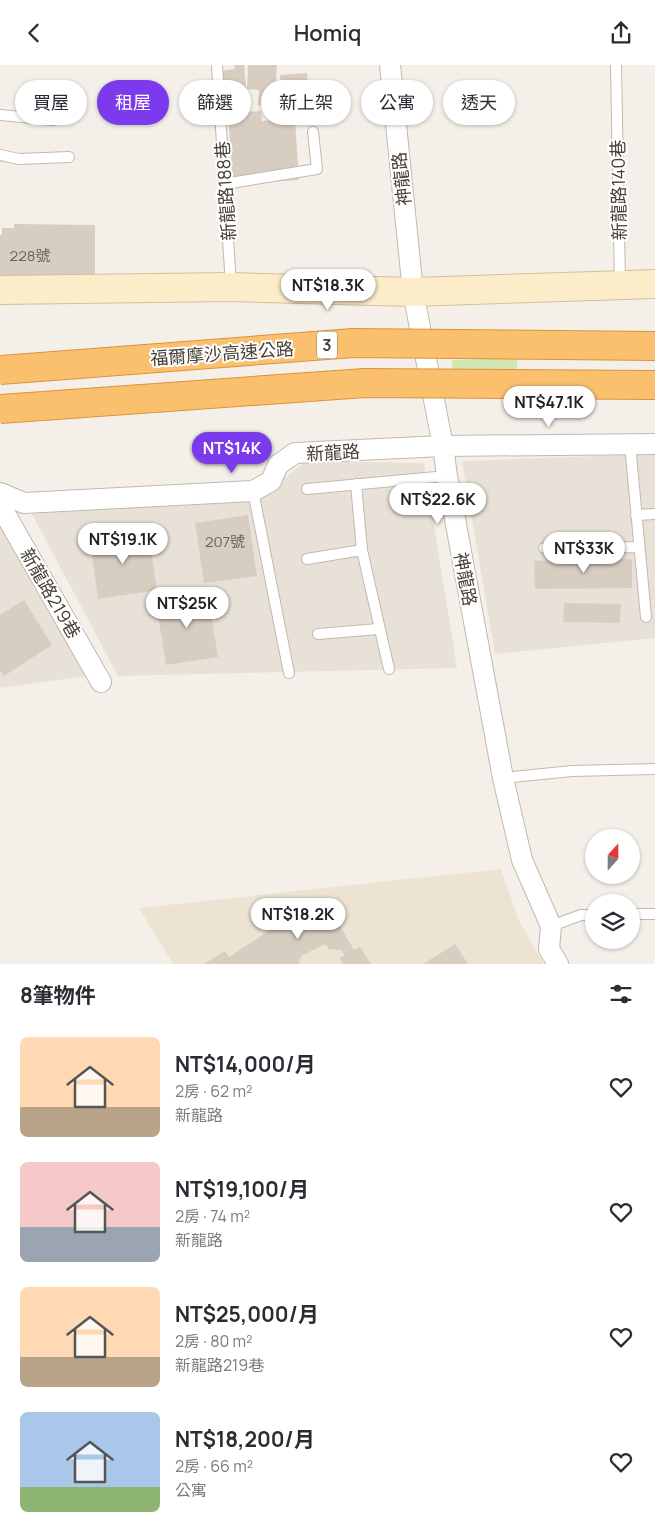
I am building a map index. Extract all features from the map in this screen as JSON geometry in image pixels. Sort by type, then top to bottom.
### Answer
[{"type":"highway","name":"福爾摩沙高速公路","points":[[0,369],[354,343],[655,346]]},
{"type":"highway","points":[[0,409],[365,383],[655,385]]},
{"type":"street","name":"神龍路","points":[[390,65],[413,292],[503,778],[522,860],[551,926],[549,949],[558,964]]},
{"type":"street","points":[[0,290],[231,287],[413,292],[655,284]]},
{"type":"street","name":"新龍路","points":[[253,491],[271,481],[278,465],[295,453],[443,447],[655,444]]},
{"type":"street","points":[[0,493],[24,503],[253,491]]},
{"type":"street","name":"新龍路219巷","points":[[0,505],[101,682]]},
{"type":"lane","name":"新龍路188巷","points":[[217,65],[231,287]]},
{"type":"lane","name":"新龍路140巷","points":[[616,65],[620,285]]},
{"type":"lane","points":[[0,115],[15,116]]},
{"type":"lane","points":[[224,184],[317,169],[313,132]]},
{"type":"lane","points":[[0,155],[19,159],[69,157]]},
{"type":"lane","points":[[630,444],[638,547],[646,617]]},
{"type":"lane","points":[[307,489],[447,476]]},
{"type":"lane","points":[[356,485],[362,550],[378,629],[389,669]]},
{"type":"lane","points":[[253,491],[289,673]]},
{"type":"lane","points":[[636,515],[655,514]]},
{"type":"lane","points":[[544,547],[638,547]]},
{"type":"lane","points":[[307,559],[362,550]]},
{"type":"lane","points":[[318,633],[378,629]]},
{"type":"lane","points":[[503,778],[572,771],[655,769]]},
{"type":"lane","points":[[640,914],[655,913]]},
{"type":"lane","points":[[551,926],[585,915]]},
{"type":"shaded area","points":[[655,454],[655,638],[495,654],[462,461]]},
{"type":"shaded area","points":[[306,461],[424,463],[457,668],[118,676],[24,499],[251,495],[285,478]]},
{"type":"shaded area","points":[[0,524],[88,676],[0,688]]},
{"type":"shaded area","points":[[501,869],[519,921],[544,964],[173,964],[139,908]]},
{"type":"green space","points":[[517,358],[518,389],[453,391],[452,360]]},
{"type":"building","points":[[234,65],[244,65],[246,80],[221,80],[220,71],[235,69]]},
{"type":"building","points":[[248,65],[277,65],[276,80],[261,80],[261,105],[258,105],[259,90],[251,89],[251,80],[247,80]]},
{"type":"building","points":[[307,73],[307,80],[280,80],[280,75]]},
{"type":"building","points":[[261,111],[261,125],[295,125],[299,180],[233,184],[229,125],[251,125],[251,112]]},
{"type":"building","points":[[14,224],[95,225],[95,283],[0,282],[0,235],[2,235],[2,228],[14,228]]},
{"type":"building","points":[[248,515],[257,576],[204,583],[195,523]]},
{"type":"building","points":[[148,531],[157,590],[98,599],[90,540]]},
{"type":"building","points":[[632,559],[632,588],[535,589],[534,561]]},
{"type":"building","points":[[208,594],[218,657],[166,665],[156,602]]},
{"type":"building","points":[[24,600],[52,645],[4,676],[0,670],[0,615]]},
{"type":"building","points":[[564,603],[621,604],[620,623],[563,622]]},
{"type":"building","points":[[329,901],[343,907],[345,913],[339,924],[354,950],[360,947],[371,964],[343,964],[340,958],[345,955],[341,950],[329,949],[325,944],[301,956],[299,964],[204,964],[225,951],[229,957],[305,907],[315,923],[319,920],[318,905]]},
{"type":"building","points":[[455,944],[468,964],[423,964]]}]
